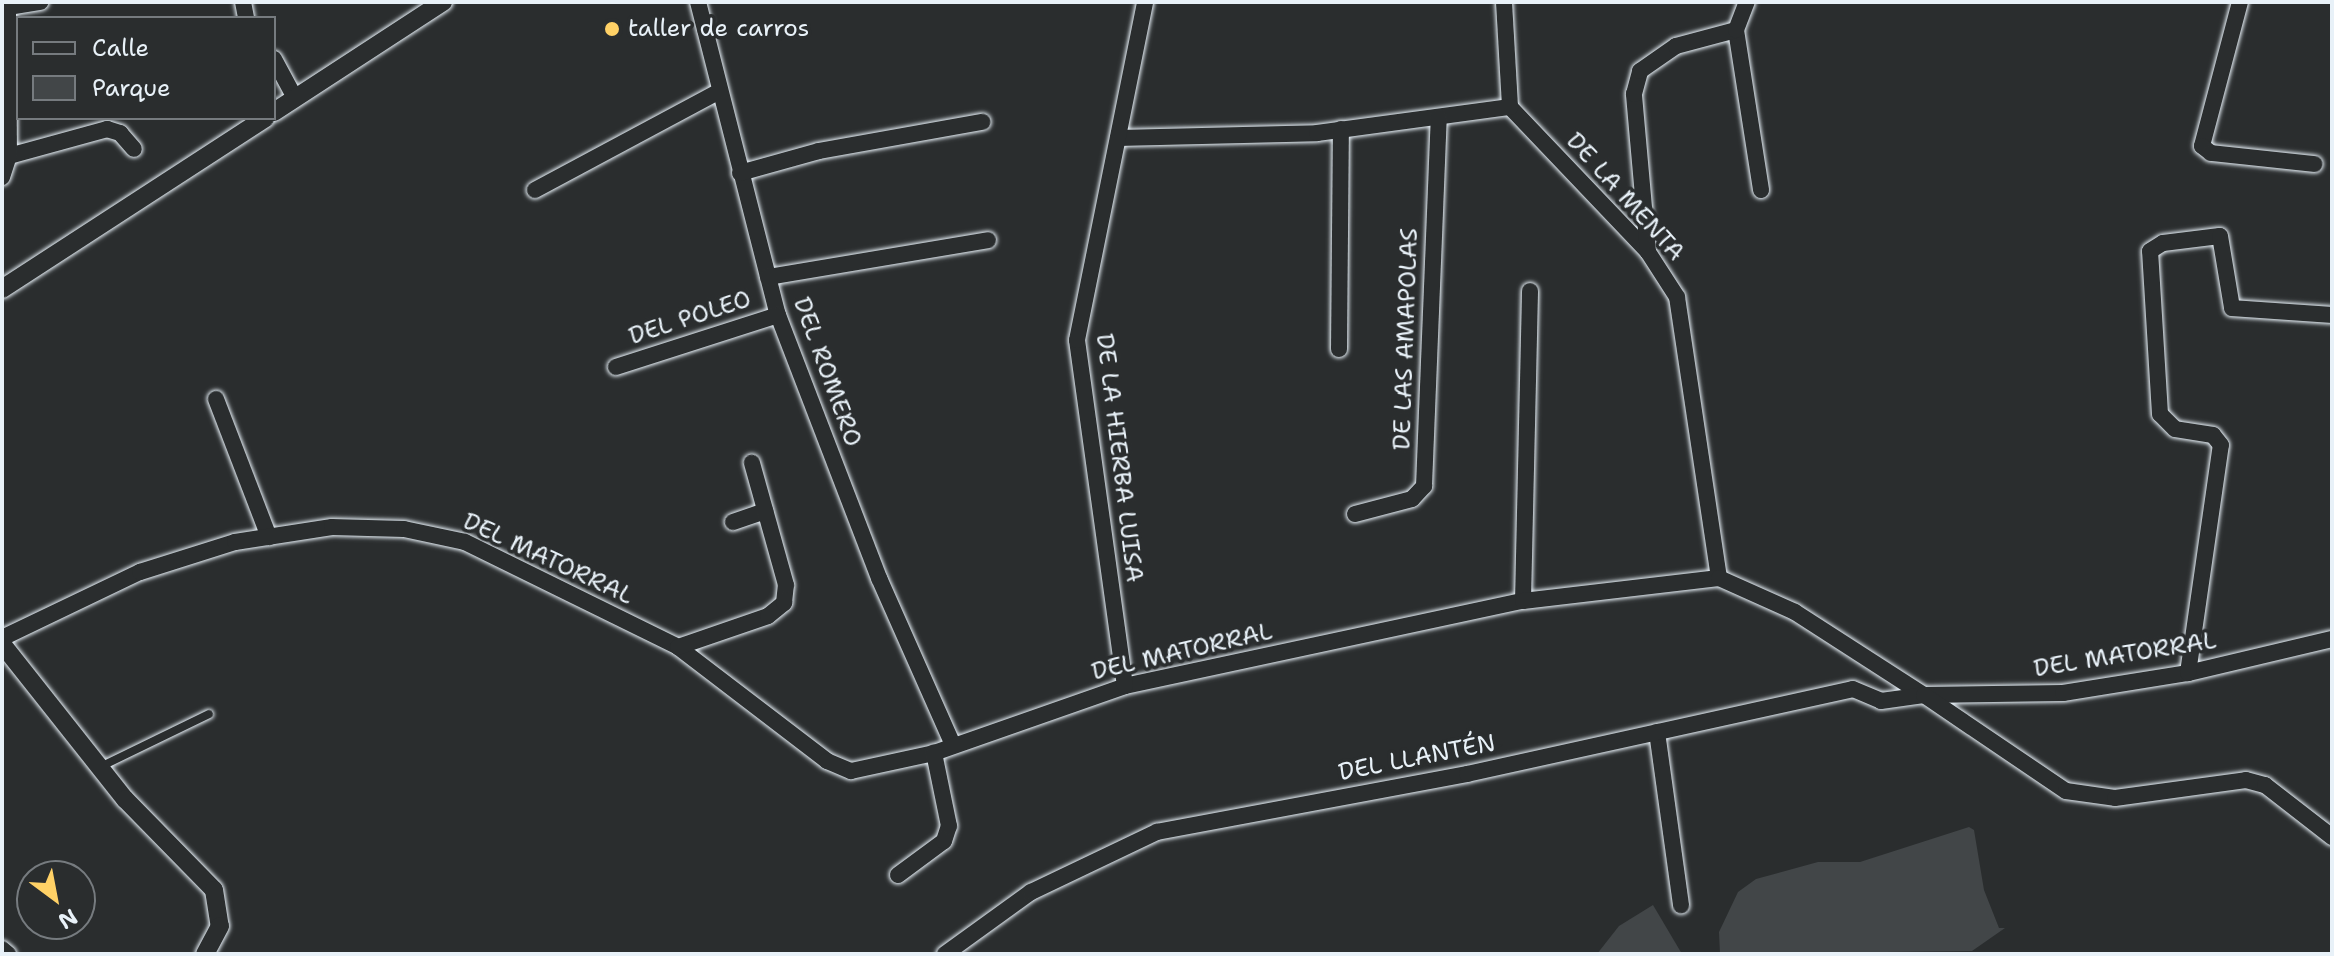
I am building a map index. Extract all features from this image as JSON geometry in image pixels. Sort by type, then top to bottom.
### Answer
[{"type":"street","points":[[2,177],[9,156],[5,7],[41,2]]},
{"type":"street","points":[[276,111],[443,2]]},
{"type":"street","name":"DEL ROMERO","points":[[698,2],[718,92],[778,315],[879,578],[953,745]]},
{"type":"street","name":"DE LA HIERBA LUISA","points":[[1125,686],[1077,340],[1145,2]]},
{"type":"street","points":[[1118,138],[1341,129],[1510,107],[1504,2]]},
{"type":"street","points":[[1747,2],[1736,30],[1761,190]]},
{"type":"street","points":[[2240,2],[2202,146],[2211,153],[2314,164]]},
{"type":"street","points":[[1648,252],[1634,94],[1640,71],[1676,46],[1736,30]]},
{"type":"street","points":[[276,63],[295,98]]},
{"type":"street","points":[[535,190],[718,92]]},
{"type":"street","name":"DE LA MENTA","points":[[1510,107],[1648,252],[1677,297],[1719,578]]},
{"type":"street","name":"DE LAS AMAPOLAS","points":[[1355,514],[1412,499],[1424,486],[1439,117]]},
{"type":"street","points":[[2,289],[262,120]]},
{"type":"street","points":[[740,173],[819,151],[982,122]]},
{"type":"street","points":[[9,156],[107,129],[120,133],[134,149]]},
{"type":"street","points":[[1339,349],[1341,129]]},
{"type":"street","points":[[2188,673],[2221,445],[2213,435],[2175,429],[2160,414],[2150,251],[2163,243],[2220,236],[2232,308],[2332,315]]},
{"type":"street","points":[[768,277],[988,240]]},
{"type":"street","points":[[1523,601],[1530,291]]},
{"type":"street","name":"DEL POLEO","points":[[616,367],[778,315]]},
{"type":"street","points":[[216,399],[269,537]]},
{"type":"street","points":[[678,647],[768,616],[784,603],[786,585],[752,463]]},
{"type":"street","points":[[733,522],[765,511]]},
{"type":"street","name":"DEL MATORRAL","points":[[2,638],[140,572],[269,537],[332,527],[404,529],[465,542],[678,647],[827,761],[851,771],[873,770],[934,753],[1125,686],[1523,601],[1719,578]]},
{"type":"street","points":[[1719,578],[1795,612],[2066,791],[2115,798],[2246,780],[2265,785],[2332,837]]},
{"type":"street","name":"DEL MATORRAL","points":[[1924,695],[2063,693],[2188,673],[2332,639]]},
{"type":"street","points":[[2,644],[100,767],[214,890],[220,926],[205,954]]},
{"type":"street","name":"DEL LLANTÉN","points":[[946,954],[1031,892],[1157,832],[1657,732],[1840,691],[1863,691],[1881,701],[1924,695]]},
{"type":"street","points":[[1657,732],[1681,905]]},
{"type":"street","points":[[898,875],[944,841],[949,826],[934,753]]},
{"type":"street","points":[[2,949],[8,954]]},
{"type":"street","points":[[946,954],[957,954]]},
{"type":"lane","points":[[100,767],[209,714]]},
{"type":"green space","points":[[1969,827],[1974,830],[1984,890],[1999,928],[2005,928],[1972,951],[1720,954],[1719,932],[1738,892],[1756,879],[1818,862],[1860,862]]},
{"type":"green space","points":[[1653,905],[1682,954],[1597,954],[1619,926]]},
{"type":"place","name":"taller de carros","points":[[612,29]]}]
